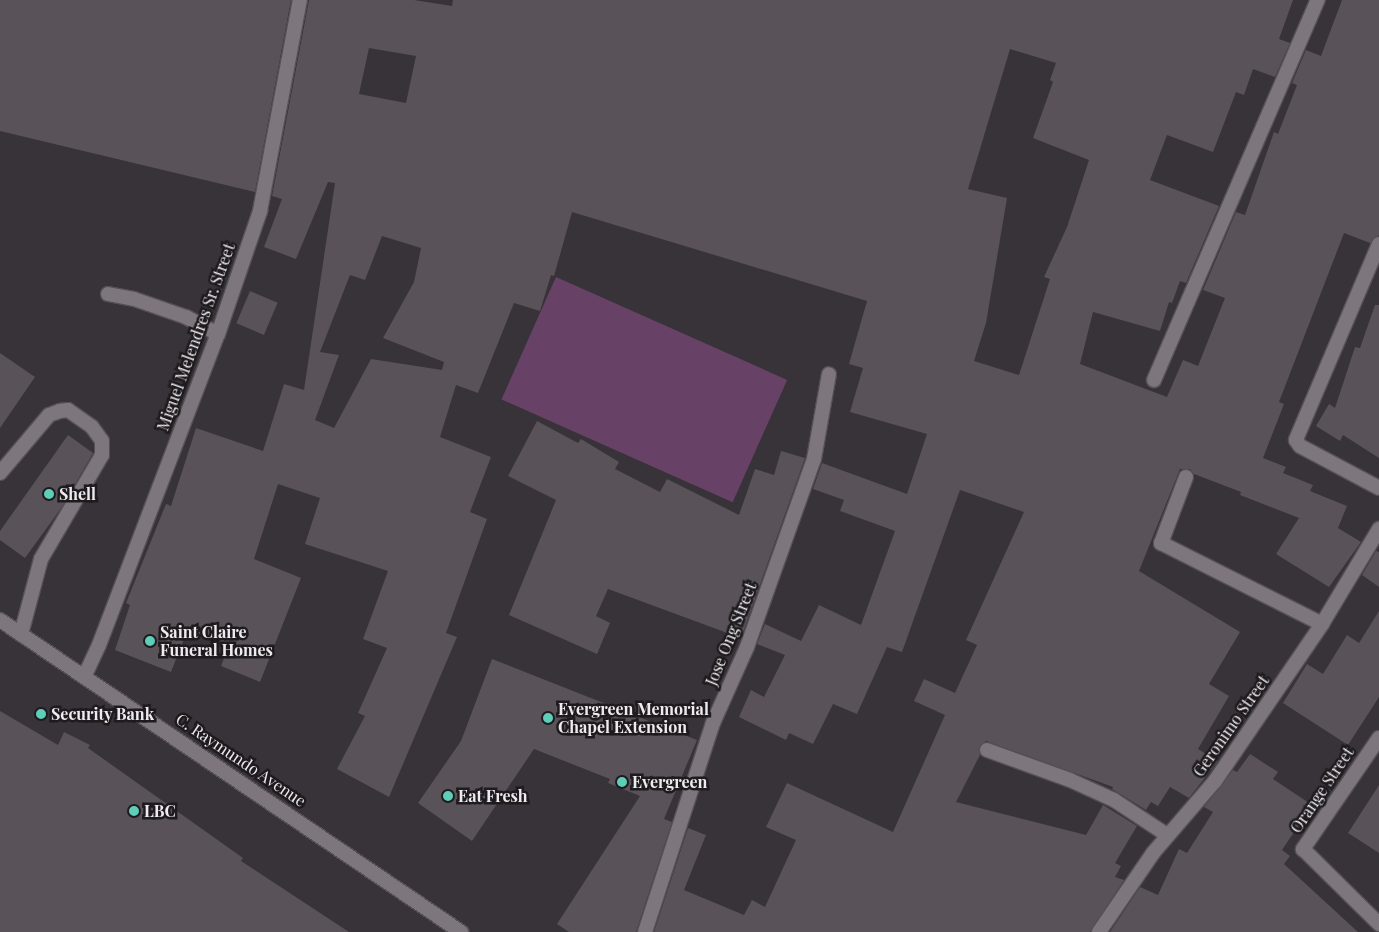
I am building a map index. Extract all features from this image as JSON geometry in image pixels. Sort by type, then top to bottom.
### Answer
[{"type":"street","name":"Miguel Melendres Sr. Street","points":[[85,675],[99,645],[218,334],[260,211],[300,0]]},
{"type":"street","points":[[1154,380],[1318,0]]},
{"type":"street","points":[[1379,244],[1296,440],[1300,446],[1379,488]]},
{"type":"street","points":[[108,294],[134,299],[186,317],[218,334]]},
{"type":"street","name":"Jose Ong Street","points":[[645,932],[713,723],[747,647],[814,459],[829,374]]},
{"type":"street","points":[[0,473],[49,415],[60,411],[68,410],[92,427],[102,441],[102,455],[42,559],[21,634]]},
{"type":"street","points":[[1186,477],[1161,543],[1322,624]]},
{"type":"street","name":"Geronimo Street","points":[[1099,932],[1167,835],[1215,781],[1322,624],[1379,529]]},
{"type":"street","name":"C. Raymundo Avenue","points":[[0,620],[85,675],[461,932]]},
{"type":"street","name":"Orange Street","points":[[1379,738],[1303,848],[1379,924]]},
{"type":"street","points":[[987,750],[1070,780],[1114,800],[1167,835]]},
{"type":"shaded area","points":[[556,277],[787,380],[733,502],[501,399]]},
{"type":"building","points":[[0,0],[291,0],[255,192],[0,131]]},
{"type":"building","points":[[309,0],[414,0],[452,6],[453,0],[1293,0],[1279,39],[1290,43],[1275,77],[1253,69],[1244,95],[1236,92],[1213,152],[1167,135],[1150,180],[1219,206],[1186,283],[1180,281],[1172,303],[1169,302],[1160,331],[1093,312],[1080,364],[1167,397],[1183,360],[1198,366],[1225,298],[1203,290],[1236,212],[1245,215],[1274,132],[1278,134],[1297,85],[1292,83],[1306,50],[1321,56],[1342,0],[1379,0],[1379,235],[1370,243],[1344,233],[1279,402],[1284,404],[1263,458],[1286,467],[1283,473],[1313,485],[1310,491],[1347,506],[1338,528],[1361,542],[1329,587],[1276,554],[1299,518],[1240,495],[1241,492],[1194,474],[1190,469],[1180,469],[1139,571],[1240,632],[1209,684],[1229,696],[1198,749],[1218,761],[1189,798],[1170,787],[1158,806],[1151,802],[1146,810],[1112,789],[1113,787],[986,741],[979,747],[980,755],[956,802],[1086,835],[1103,805],[1137,826],[1115,863],[1121,866],[1115,877],[1124,880],[1090,932],[654,932],[688,828],[706,835],[684,890],[744,915],[752,900],[765,907],[796,840],[766,827],[787,783],[893,832],[945,715],[914,701],[924,679],[955,693],[977,645],[966,640],[1024,512],[960,490],[902,652],[887,647],[857,714],[833,704],[813,744],[789,733],[786,740],[739,717],[751,690],[764,697],[785,655],[757,644],[765,624],[801,641],[819,605],[861,625],[895,531],[840,511],[844,500],[813,489],[822,463],[907,494],[927,434],[850,412],[863,368],[849,364],[867,301],[572,212],[554,276],[551,275],[540,311],[514,303],[478,393],[456,385],[440,437],[491,457],[470,512],[487,519],[446,633],[457,637],[389,797],[337,769],[365,716],[358,713],[387,648],[363,639],[388,571],[305,544],[320,498],[278,484],[254,559],[301,578],[260,682],[221,666],[229,645],[188,629],[171,672],[115,650],[130,605],[126,603],[166,504],[171,506],[196,428],[263,451],[284,384],[304,390],[335,183],[328,182],[296,259],[264,247],[282,199],[272,196]],"holes":[[[369,48],[416,56],[406,103],[359,94]],[[1010,49],[1056,63],[1050,80],[1053,82],[1033,138],[1089,160],[1067,227],[1044,277],[1050,279],[1019,375],[974,361],[986,323],[1007,198],[968,189]],[[382,236],[421,248],[414,282],[383,338],[444,362],[442,370],[371,359],[334,428],[315,420],[339,355],[320,352],[350,275],[365,280]]]},
{"type":"building","points":[[250,291],[278,303],[264,335],[236,323]]},
{"type":"building","points":[[1375,305],[1379,305],[1379,458],[1343,435],[1340,441],[1316,426],[1329,404],[1335,408],[1355,347],[1360,348]]},
{"type":"building","points":[[0,353],[35,377],[0,428]]},
{"type":"building","points":[[537,421],[578,443],[581,439],[619,462],[615,469],[660,492],[667,479],[739,515],[755,469],[774,475],[781,451],[805,458],[741,638],[608,589],[596,616],[610,623],[597,654],[509,615],[556,500],[508,476]]},
{"type":"building","name":"Shell","points":[[68,435],[93,453],[62,507],[25,558],[0,540],[0,531]]},
{"type":"building","points":[[1376,551],[1379,552],[1379,587],[1362,575]]},
{"type":"building","points":[[1379,611],[1379,697],[1348,745],[1283,703],[1307,664],[1323,674],[1347,635],[1359,643]]},
{"type":"building","points":[[492,659],[697,740],[664,819],[672,822],[636,932],[569,932],[557,924],[640,796],[608,783],[610,779],[534,749],[472,841],[418,803],[461,741]]},
{"type":"building","points":[[0,711],[58,745],[64,732],[90,745],[88,748],[243,858],[241,861],[349,932],[0,932]]},
{"type":"building","points":[[1250,754],[1278,772],[1273,779],[1312,805],[1282,850],[1290,856],[1284,864],[1358,932],[1110,932],[1140,887],[1158,895],[1179,849],[1187,853],[1213,812],[1204,807],[1233,770],[1237,772]]},
{"type":"building","points":[[1379,785],[1379,853],[1348,833]]},
{"type":"place","name":"Shell","points":[[49,494]]},
{"type":"place","name":"Saint Claire Funeral Homes","points":[[150,641]]},
{"type":"place","name":"Security Bank","points":[[41,714]]},
{"type":"place","name":"Evergreen Memorial Chapel Extension","points":[[548,718]]},
{"type":"place","name":"Evergreen","points":[[622,782]]},
{"type":"place","name":"Eat Fresh","points":[[448,796]]},
{"type":"place","name":"LBC","points":[[134,811]]}]
